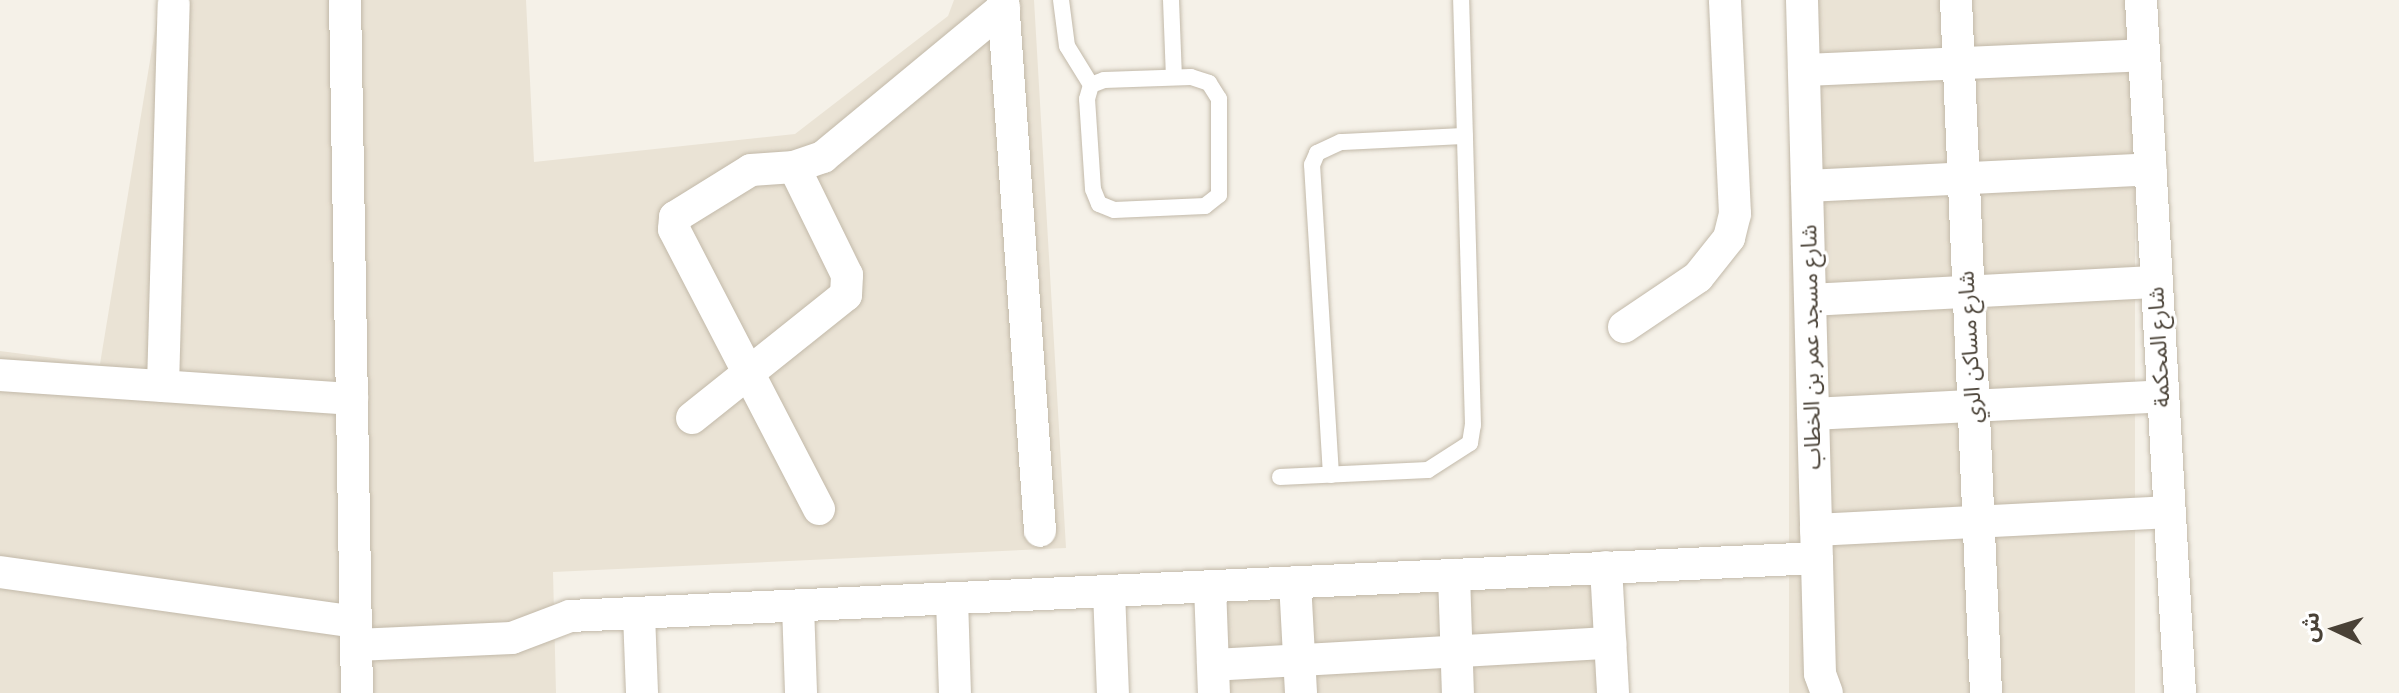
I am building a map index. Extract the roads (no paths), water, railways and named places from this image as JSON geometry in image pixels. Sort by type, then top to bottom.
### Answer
[{"type":"street","points":[[345,0],[357,693]]},
{"type":"street","points":[[1624,327],[1698,277],[1729,238],[1735,214],[1725,0]]},
{"type":"street","name":"شارع مسجد عمر بن الخطاب","points":[[1802,0],[1820,674],[1827,693]]},
{"type":"street","name":"شارع مساكن الري","points":[[1956,0],[1986,693]]},
{"type":"street","name":"شارع المحكمة","points":[[2141,0],[2180,693]]},
{"type":"street","points":[[163,386],[174,4]]},
{"type":"street","points":[[819,509],[672,223],[677,213],[735,177],[764,168],[794,167],[834,149],[1003,4]]},
{"type":"street","points":[[1003,4],[1040,531]]},
{"type":"street","points":[[1804,70],[2144,55]]},
{"type":"street","points":[[692,418],[839,303],[849,285],[794,167]]},
{"type":"street","points":[[1807,186],[2151,169]]},
{"type":"street","points":[[1811,300],[2157,282]]},
{"type":"street","points":[[0,375],[352,399]]},
{"type":"street","points":[[1813,414],[2163,396]]},
{"type":"street","points":[[0,572],[355,634],[512,638],[557,618],[1606,567],[1817,544],[1978,522],[2170,512]]},
{"type":"street","points":[[1606,567],[1613,693]]},
{"type":"street","points":[[1454,575],[1458,693]]},
{"type":"street","points":[[1295,582],[1301,693]]},
{"type":"street","points":[[1210,586],[1213,679],[1299,660],[1610,643]]},
{"type":"street","points":[[1109,591],[1113,693]]},
{"type":"street","points":[[952,599],[955,693]]},
{"type":"street","points":[[798,606],[801,693]]},
{"type":"street","points":[[639,614],[642,693]]},
{"type":"lane","points":[[1061,0],[1067,46],[1091,85],[1087,99],[1093,189],[1099,204],[1114,210],[1205,206],[1222,188],[1219,99],[1200,78],[1104,80],[1091,85]]},
{"type":"lane","points":[[1171,0],[1174,77]]},
{"type":"lane","points":[[1280,477],[1428,470],[1470,443],[1461,0]]},
{"type":"lane","points":[[1331,475],[1312,165],[1317,153],[1341,142],[1465,136]]}]
